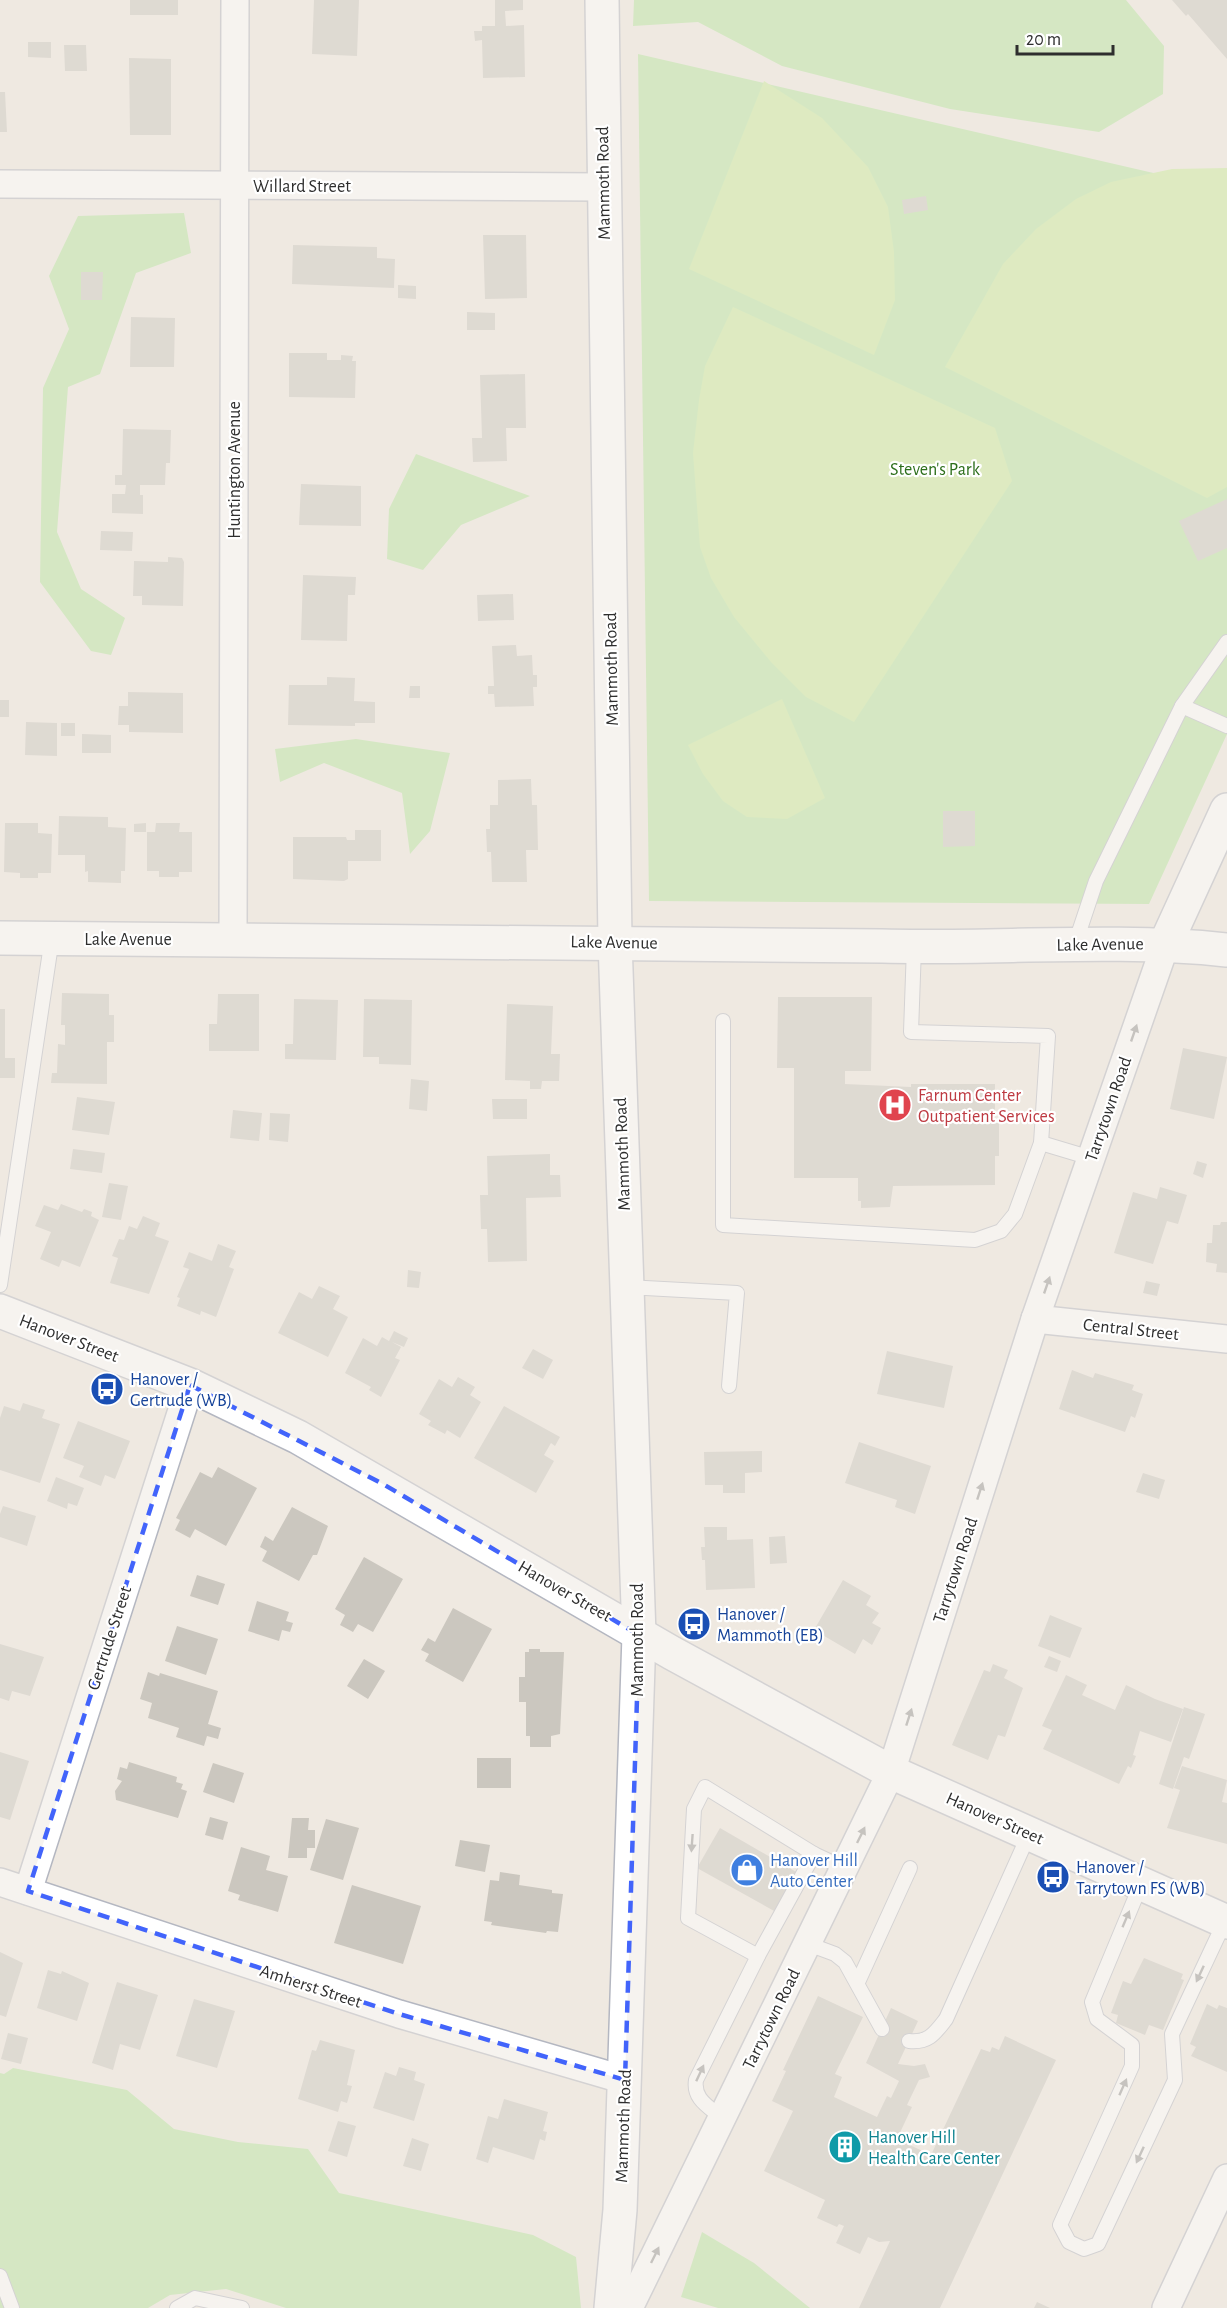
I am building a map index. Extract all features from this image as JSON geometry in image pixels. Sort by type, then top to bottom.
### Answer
[{"type":"main road","name":"Mammoth Road","points":[[602,0],[615,941],[639,1635],[620,2210],[611,2308]]},
{"type":"main road","name":"Tarrytown Road","points":[[1166,943],[1227,810]]},
{"type":"main road","name":"Lake Avenue","points":[[0,938],[615,941],[914,947],[1166,943],[1227,950]]},
{"type":"main road","name":"Hanover Street","points":[[0,1311],[190,1385],[298,1437],[639,1635],[891,1772],[1226,1922]]},
{"type":"street","name":"Huntington Avenue","points":[[233,939],[235,0]]},
{"type":"street","name":"Willard Street","points":[[0,184],[603,188]]},
{"type":"street","name":"Tarrytown Road","points":[[629,2308],[891,1772],[1035,1319],[1166,943]]},
{"type":"street","name":"Central Street","points":[[1035,1319],[1227,1339]]},
{"type":"street","name":"Gertrude Street","points":[[28,1891],[190,1385]]},
{"type":"street","name":"Amherst Street","points":[[0,1882],[399,2014],[625,2080]]},
{"type":"street","points":[[1166,2308],[1227,2178]]},
{"type":"lane","points":[[1075,945],[1096,881],[1182,706],[1227,642]]},
{"type":"lane","points":[[1182,706],[1227,726]]},
{"type":"lane","points":[[0,1285],[52,938]]},
{"type":"lane","points":[[723,1021],[723,1225],[975,1240],[1000,1231],[1015,1214],[1041,1143],[1048,1036],[911,1032],[914,947]]},
{"type":"lane","points":[[1041,1143],[1091,1158]]},
{"type":"lane","points":[[627,1287],[737,1293],[729,1386]]},
{"type":"lane","points":[[758,1956],[688,1918],[694,1809],[705,1787],[814,1854],[844,1868]]},
{"type":"lane","points":[[909,2041],[921,2042],[932,2037],[946,2019],[1029,1834]]},
{"type":"lane","points":[[722,2118],[698,2098],[694,2090],[696,2080],[758,1956],[814,1854]]},
{"type":"lane","points":[[858,1982],[910,1868]]},
{"type":"lane","points":[[1141,1884],[1092,2002],[1097,2019],[1132,2045],[1132,2066],[1060,2225],[1069,2242],[1084,2248],[1098,2244],[1175,2080],[1172,2034],[1226,1922]]},
{"type":"lane","points":[[808,1944],[835,1954],[846,1962],[875,2020],[882,2029]]},
{"type":"lane","points":[[0,2276],[12,2308]]},
{"type":"lane","points":[[177,2308],[195,2298],[242,2308]]},
{"type":"highlighted area","points":[[190,1385],[383,1484],[639,1635],[625,2080],[399,2014],[28,1891]]},
{"type":"green space","points":[[634,0],[1126,0],[1164,46],[1163,94],[1099,132],[950,109],[782,66],[698,22],[633,26]]},
{"type":"green space","name":"Steven's Park","points":[[638,54],[1227,190],[1227,734],[1149,904],[649,901]]},
{"type":"green space","points":[[764,81],[822,118],[868,167],[888,207],[894,252],[895,300],[874,355],[689,269]]},
{"type":"green space","points":[[1227,168],[1227,487],[1207,498],[945,367],[1003,264],[1036,229],[1076,199],[1111,182],[1172,169]]},
{"type":"green space","points":[[184,213],[191,253],[136,273],[100,374],[68,387],[57,532],[81,589],[125,618],[111,655],[91,651],[40,582],[43,388],[69,329],[49,276],[78,216]]},
{"type":"green space","points":[[733,307],[995,428],[1012,481],[854,722],[806,697],[771,662],[734,617],[711,578],[700,547],[693,453],[699,400],[705,366]]},
{"type":"green space","points":[[416,454],[530,496],[461,525],[423,570],[387,559],[389,509]]},
{"type":"green space","points":[[782,699],[825,798],[787,819],[747,817],[723,801],[703,774],[688,745]]},
{"type":"green space","points":[[356,739],[450,753],[430,831],[410,854],[402,793],[324,763],[280,782],[275,749]]},
{"type":"green space","points":[[13,2068],[127,2090],[174,2129],[238,2142],[308,2149],[339,2193],[533,2235],[576,2257],[581,2308],[286,2308],[226,2289],[170,2295],[148,2308],[0,2308],[0,2073],[4,2074]]},
{"type":"green space","points":[[702,2232],[754,2263],[810,2308],[718,2308],[681,2297]]},
{"type":"building","points":[[130,0],[178,0],[178,15],[130,15]]},
{"type":"building","points":[[314,0],[359,0],[357,56],[312,54]]},
{"type":"building","points":[[495,0],[523,0],[523,10],[505,11],[506,26],[524,25],[525,77],[483,78],[482,40],[475,41],[474,31],[482,31],[482,26],[495,26]]},
{"type":"building","points":[[1172,0],[1227,0],[1227,59],[1188,14],[1186,16]]},
{"type":"building","points":[[28,42],[51,42],[51,58],[28,57]]},
{"type":"building","points":[[64,45],[86,45],[87,71],[65,71]]},
{"type":"building","points":[[129,58],[171,59],[171,135],[130,135]]},
{"type":"building","points":[[0,92],[5,92],[7,132],[0,132]]},
{"type":"building","points":[[926,196],[928,210],[904,214],[902,200]]},
{"type":"building","points":[[483,235],[526,235],[527,298],[485,299]]},
{"type":"building","points":[[293,245],[377,247],[377,258],[395,259],[394,288],[292,284]]},
{"type":"building","points":[[81,272],[103,272],[102,300],[81,300]]},
{"type":"building","points":[[398,285],[416,286],[416,299],[398,298]]},
{"type":"building","points":[[467,312],[495,313],[495,330],[467,330]]},
{"type":"building","points":[[131,317],[175,318],[174,367],[130,367]]},
{"type":"building","points":[[289,353],[327,353],[327,360],[341,360],[341,355],[353,356],[352,361],[356,361],[355,398],[289,397]]},
{"type":"building","points":[[525,374],[526,428],[506,428],[507,461],[473,462],[472,438],[482,438],[480,375]]},
{"type":"building","points":[[123,429],[171,430],[170,463],[166,463],[165,485],[140,485],[140,495],[143,495],[143,514],[112,513],[112,494],[125,494],[126,485],[115,485],[115,475],[122,475]]},
{"type":"building","points":[[301,484],[361,486],[361,526],[299,525]]},
{"type":"building","points":[[1227,499],[1227,548],[1198,561],[1179,521]]},
{"type":"building","points":[[101,531],[133,532],[132,551],[100,550]]},
{"type":"building","points":[[168,557],[182,558],[184,562],[183,606],[142,605],[142,596],[133,596],[134,561],[168,562]]},
{"type":"building","points":[[303,575],[356,577],[355,595],[348,595],[347,641],[301,640]]},
{"type":"building","points":[[513,594],[514,620],[478,621],[477,595]]},
{"type":"building","points":[[516,645],[517,656],[532,655],[533,675],[537,675],[537,687],[533,687],[534,706],[495,707],[494,694],[488,694],[488,686],[494,686],[492,646]]},
{"type":"building","points":[[327,677],[355,678],[354,701],[375,702],[375,723],[355,723],[355,726],[288,725],[289,685],[327,685]]},
{"type":"building","points":[[410,686],[420,686],[420,698],[409,698]]},
{"type":"building","points":[[128,692],[183,693],[183,733],[129,732],[129,725],[118,725],[119,706],[128,706]]},
{"type":"building","points":[[0,700],[9,700],[9,717],[0,717]]},
{"type":"building","points":[[26,722],[57,723],[57,756],[25,755]]},
{"type":"building","points":[[61,723],[75,723],[75,736],[61,736]]},
{"type":"building","points":[[82,734],[111,735],[111,753],[82,753]]},
{"type":"building","points":[[531,779],[532,805],[537,805],[538,850],[526,850],[527,882],[492,882],[491,852],[487,852],[486,829],[490,829],[490,805],[498,805],[498,780]]},
{"type":"building","points":[[943,811],[975,811],[975,846],[943,847]]},
{"type":"building","points":[[59,816],[108,817],[108,827],[126,828],[125,871],[121,871],[121,883],[88,882],[88,871],[85,872],[85,855],[58,855]]},
{"type":"building","points":[[5,823],[38,823],[38,833],[52,834],[51,873],[38,873],[38,878],[20,878],[20,873],[4,872]]},
{"type":"building","points":[[146,823],[146,832],[134,832],[134,824]]},
{"type":"building","points":[[156,823],[180,823],[179,832],[192,832],[192,872],[179,872],[179,877],[159,877],[159,871],[147,871],[147,832],[155,832]]},
{"type":"building","points":[[355,830],[381,830],[381,861],[348,861],[348,879],[344,881],[293,879],[293,837],[346,837],[347,840],[355,840]]},
{"type":"building","points":[[62,993],[109,994],[109,1015],[114,1015],[114,1042],[107,1042],[107,1084],[51,1083],[52,1073],[57,1073],[58,1044],[65,1045],[65,1025],[61,1025]]},
{"type":"building","points":[[218,994],[259,994],[259,1051],[209,1051],[209,1024],[217,1024]]},
{"type":"building","name":"Farnum Center Outpatient Services","points":[[778,997],[872,997],[871,1071],[845,1071],[845,1084],[911,1087],[911,1084],[995,1084],[995,1123],[999,1123],[999,1156],[995,1156],[995,1185],[893,1186],[890,1207],[861,1208],[861,1201],[858,1201],[858,1178],[794,1178],[794,1068],[777,1068]]},
{"type":"building","points":[[294,999],[338,1000],[336,1060],[285,1059],[285,1044],[293,1044]]},
{"type":"building","points":[[364,999],[412,1000],[411,1065],[379,1064],[379,1057],[363,1057]]},
{"type":"building","points":[[507,1004],[553,1006],[551,1054],[560,1054],[559,1081],[542,1081],[541,1089],[530,1089],[530,1081],[505,1080]]},
{"type":"building","points":[[0,1009],[5,1009],[5,1058],[15,1058],[15,1078],[0,1078]]},
{"type":"building","points":[[1183,1048],[1227,1057],[1214,1119],[1170,1109]]},
{"type":"building","points":[[411,1079],[429,1081],[427,1111],[409,1109]]},
{"type":"building","points":[[77,1097],[115,1102],[109,1135],[72,1130]]},
{"type":"building","points":[[492,1099],[527,1099],[527,1119],[493,1119]]},
{"type":"building","points":[[233,1110],[262,1113],[259,1141],[230,1138]]},
{"type":"building","points":[[270,1113],[290,1114],[288,1142],[269,1140]]},
{"type":"building","points":[[73,1149],[105,1153],[102,1173],[70,1169]]},
{"type":"building","points":[[550,1154],[550,1175],[560,1175],[561,1197],[526,1198],[527,1261],[488,1262],[487,1229],[481,1229],[480,1195],[488,1195],[487,1156]]},
{"type":"building","points":[[1197,1161],[1207,1164],[1203,1178],[1193,1174]]},
{"type":"building","points":[[109,1183],[128,1186],[121,1220],[102,1217]]},
{"type":"building","points":[[1160,1187],[1187,1195],[1178,1224],[1167,1221],[1153,1264],[1114,1253],[1133,1192],[1157,1199]]},
{"type":"building","points":[[61,1204],[82,1212],[84,1209],[92,1212],[91,1216],[99,1220],[80,1267],[62,1260],[59,1267],[40,1259],[51,1232],[35,1226],[44,1205],[58,1210]]},
{"type":"building","points":[[143,1216],[160,1223],[155,1236],[169,1241],[149,1294],[110,1283],[118,1258],[112,1256],[119,1239],[124,1240],[129,1226],[137,1229]]},
{"type":"building","points":[[1221,1222],[1227,1222],[1227,1273],[1216,1272],[1217,1264],[1206,1262],[1207,1243],[1212,1243],[1213,1225],[1220,1225]]},
{"type":"building","points":[[218,1244],[236,1251],[229,1267],[234,1269],[216,1317],[201,1311],[200,1315],[177,1306],[180,1298],[177,1297],[189,1269],[183,1267],[189,1252],[212,1261]]},
{"type":"building","points":[[408,1270],[421,1272],[419,1288],[407,1287]]},
{"type":"building","points":[[1146,1281],[1160,1284],[1157,1296],[1143,1293]]},
{"type":"building","points":[[319,1286],[340,1296],[333,1309],[348,1317],[328,1357],[278,1333],[299,1292],[312,1299]]},
{"type":"building","points":[[394,1331],[408,1338],[404,1347],[392,1342],[401,1347],[395,1358],[400,1360],[381,1397],[369,1390],[371,1387],[345,1373],[363,1338],[377,1346],[382,1337],[389,1341]]},
{"type":"building","points":[[533,1349],[553,1360],[543,1379],[522,1368]]},
{"type":"building","points":[[887,1351],[953,1366],[944,1408],[877,1394]]},
{"type":"building","points":[[1072,1370],[1093,1378],[1095,1373],[1134,1385],[1132,1390],[1143,1394],[1135,1418],[1131,1416],[1125,1432],[1059,1409]]},
{"type":"building","points":[[458,1377],[475,1387],[470,1395],[481,1402],[460,1438],[447,1430],[445,1434],[428,1425],[431,1421],[419,1414],[439,1379],[452,1387]]},
{"type":"building","points":[[23,1403],[45,1410],[42,1418],[60,1424],[40,1483],[0,1470],[0,1418],[4,1406],[20,1411]]},
{"type":"building","points":[[504,1406],[560,1437],[555,1446],[551,1443],[544,1455],[554,1461],[536,1493],[474,1458]]},
{"type":"building","points":[[78,1421],[130,1441],[115,1479],[105,1475],[101,1486],[79,1477],[84,1466],[63,1458]]},
{"type":"building","points":[[859,1442],[931,1466],[915,1514],[895,1507],[897,1500],[845,1483]]},
{"type":"building","points":[[762,1451],[762,1472],[745,1473],[745,1493],[723,1493],[723,1485],[705,1485],[704,1452]]},
{"type":"building","points":[[218,1467],[257,1488],[226,1546],[195,1529],[190,1538],[175,1530],[180,1520],[176,1518],[200,1472],[212,1478]]},
{"type":"building","points":[[1143,1473],[1165,1480],[1159,1499],[1136,1492]]},
{"type":"building","points":[[56,1477],[84,1488],[77,1506],[68,1503],[67,1509],[47,1501]]},
{"type":"building","points":[[3,1506],[36,1516],[27,1546],[0,1537],[0,1514]]},
{"type":"building","points":[[292,1507],[328,1526],[317,1555],[313,1555],[299,1581],[262,1561],[267,1551],[260,1547],[265,1536],[273,1541]]},
{"type":"building","points":[[704,1527],[727,1527],[727,1540],[753,1539],[755,1588],[706,1590],[705,1560],[702,1560],[701,1547],[705,1547]]},
{"type":"building","points":[[785,1536],[787,1563],[770,1564],[769,1537]]},
{"type":"building","points":[[364,1557],[403,1579],[373,1632],[358,1624],[353,1632],[340,1625],[345,1615],[335,1609]]},
{"type":"building","points":[[197,1575],[225,1584],[218,1605],[190,1596]]},
{"type":"building","points":[[843,1580],[871,1596],[866,1605],[879,1613],[872,1623],[881,1628],[872,1645],[863,1639],[855,1654],[814,1630]]},
{"type":"building","points":[[257,1601],[289,1612],[286,1621],[293,1623],[290,1632],[282,1630],[279,1641],[248,1631]]},
{"type":"building","points":[[453,1608],[492,1629],[463,1682],[425,1661],[429,1654],[421,1650],[428,1638],[435,1642]]},
{"type":"building","points":[[1050,1615],[1082,1628],[1070,1658],[1038,1646]]},
{"type":"building","points":[[177,1626],[218,1639],[206,1675],[165,1661]]},
{"type":"building","points":[[0,1644],[44,1657],[30,1696],[12,1691],[9,1701],[0,1698]]},
{"type":"building","points":[[529,1649],[540,1649],[540,1652],[564,1652],[560,1734],[551,1736],[551,1747],[530,1747],[530,1736],[526,1736],[526,1702],[519,1702],[519,1677],[525,1677],[525,1652],[529,1652]]},
{"type":"building","points":[[1049,1656],[1061,1661],[1057,1672],[1044,1667]]},
{"type":"building","points":[[364,1659],[385,1671],[368,1699],[347,1686]]},
{"type":"building","points":[[993,1664],[1008,1670],[1004,1678],[1023,1688],[1005,1737],[998,1735],[988,1760],[952,1745],[984,1670],[990,1672]]},
{"type":"building","points":[[148,1672],[159,1676],[160,1673],[218,1691],[208,1724],[221,1728],[218,1739],[207,1736],[204,1746],[176,1737],[179,1728],[148,1718],[152,1703],[140,1699]]},
{"type":"building","points":[[1066,1675],[1087,1685],[1082,1695],[1115,1710],[1126,1685],[1183,1709],[1171,1742],[1140,1731],[1133,1755],[1136,1756],[1131,1768],[1128,1766],[1119,1784],[1043,1749],[1052,1730],[1042,1726]]},
{"type":"building","points":[[1184,1707],[1205,1714],[1189,1759],[1184,1757],[1173,1789],[1159,1784]]},
{"type":"building","points":[[0,1752],[29,1761],[10,1820],[0,1817]]},
{"type":"building","points":[[477,1758],[511,1758],[511,1788],[477,1788]]},
{"type":"building","points":[[129,1762],[177,1777],[176,1782],[183,1784],[181,1789],[187,1791],[178,1818],[116,1800],[115,1791],[122,1781],[117,1779],[120,1767],[127,1769]]},
{"type":"building","points":[[213,1763],[244,1773],[234,1803],[203,1792]]},
{"type":"building","points":[[1182,1766],[1227,1780],[1222,1802],[1227,1803],[1227,1844],[1167,1828],[1180,1790],[1174,1788]]},
{"type":"building","points":[[210,1817],[228,1822],[223,1840],[205,1835]]},
{"type":"building","points":[[292,1818],[309,1818],[308,1830],[315,1830],[315,1848],[307,1848],[307,1858],[288,1858]]},
{"type":"building","points":[[326,1819],[359,1828],[343,1880],[310,1870]]},
{"type":"building","name":"Hanover Hill Auto Center","points":[[720,1828],[798,1873],[776,1912],[697,1868]]},
{"type":"building","points":[[460,1840],[490,1845],[485,1872],[455,1866]]},
{"type":"building","points":[[241,1847],[270,1856],[266,1870],[288,1876],[278,1912],[238,1900],[240,1895],[228,1891]]},
{"type":"building","points":[[500,1872],[520,1875],[519,1885],[563,1894],[558,1932],[547,1931],[546,1933],[491,1925],[492,1922],[484,1921],[490,1880],[499,1881]]},
{"type":"building","points":[[352,1885],[421,1906],[403,1964],[334,1943]]},
{"type":"building","points":[[0,1952],[23,1963],[6,2017],[0,2015]]},
{"type":"building","points":[[1144,1958],[1183,1974],[1181,1979],[1184,1980],[1163,2030],[1149,2025],[1145,2035],[1116,2023],[1118,2015],[1111,2013],[1123,1981],[1131,1984]]},
{"type":"building","points":[[48,1970],[61,1974],[62,1971],[89,1983],[77,2021],[37,2008]]},
{"type":"building","points":[[117,1982],[158,1995],[140,2050],[120,2044],[113,2070],[92,2063]]},
{"type":"building","name":"Hanover Hill Health Care Center","points":[[818,1996],[863,2017],[835,2074],[842,2077],[834,2097],[877,2117],[887,2096],[891,2098],[899,2081],[866,2063],[891,2008],[918,2021],[898,2064],[914,2066],[925,2064],[930,2077],[919,2080],[907,2105],[912,2107],[897,2139],[931,2155],[981,2049],[990,2052],[992,2047],[999,2050],[1005,2036],[1056,2060],[940,2308],[859,2308],[890,2241],[879,2242],[868,2237],[860,2254],[836,2243],[844,2226],[839,2224],[837,2227],[817,2218],[825,2200],[764,2171],[793,2111],[772,2101],[786,2071],[783,2070]]},
{"type":"building","points":[[194,1999],[235,2011],[217,2068],[176,2056]]},
{"type":"building","points":[[1207,2004],[1217,2009],[1219,2005],[1227,2008],[1227,2072],[1191,2056],[1196,2047],[1190,2044]]},
{"type":"building","points":[[8,2033],[28,2038],[21,2064],[1,2059]]},
{"type":"building","points":[[320,2040],[355,2050],[347,2085],[352,2086],[347,2103],[341,2101],[338,2112],[298,2099],[312,2050],[316,2051]]},
{"type":"building","points":[[399,2067],[416,2072],[414,2080],[425,2084],[414,2121],[373,2108],[385,2072],[396,2076]]},
{"type":"building","points":[[504,2099],[548,2112],[543,2131],[547,2132],[545,2141],[540,2139],[534,2160],[493,2147],[488,2163],[476,2159],[488,2116],[498,2119]]},
{"type":"building","points":[[338,2121],[356,2126],[347,2157],[328,2151]]},
{"type":"building","points":[[412,2138],[429,2144],[421,2171],[403,2166]]},
{"type":"building","points":[[1037,2302],[1050,2308],[1034,2308]]},
{"type":"place","name":"Farnum Center Outpatient Services","points":[[895,1105]]},
{"type":"place","name":"Hanover / Gertrude (WB)","points":[[107,1389]]},
{"type":"place","name":"Hanover / Mammoth (EB)","points":[[694,1624]]},
{"type":"place","name":"Hanover Hill Auto Center","points":[[747,1870]]},
{"type":"place","name":"Hanover / Tarrytown FS (WB)","points":[[1053,1877]]},
{"type":"place","name":"Hanover Hill Health Care Center","points":[[845,2147]]}]
